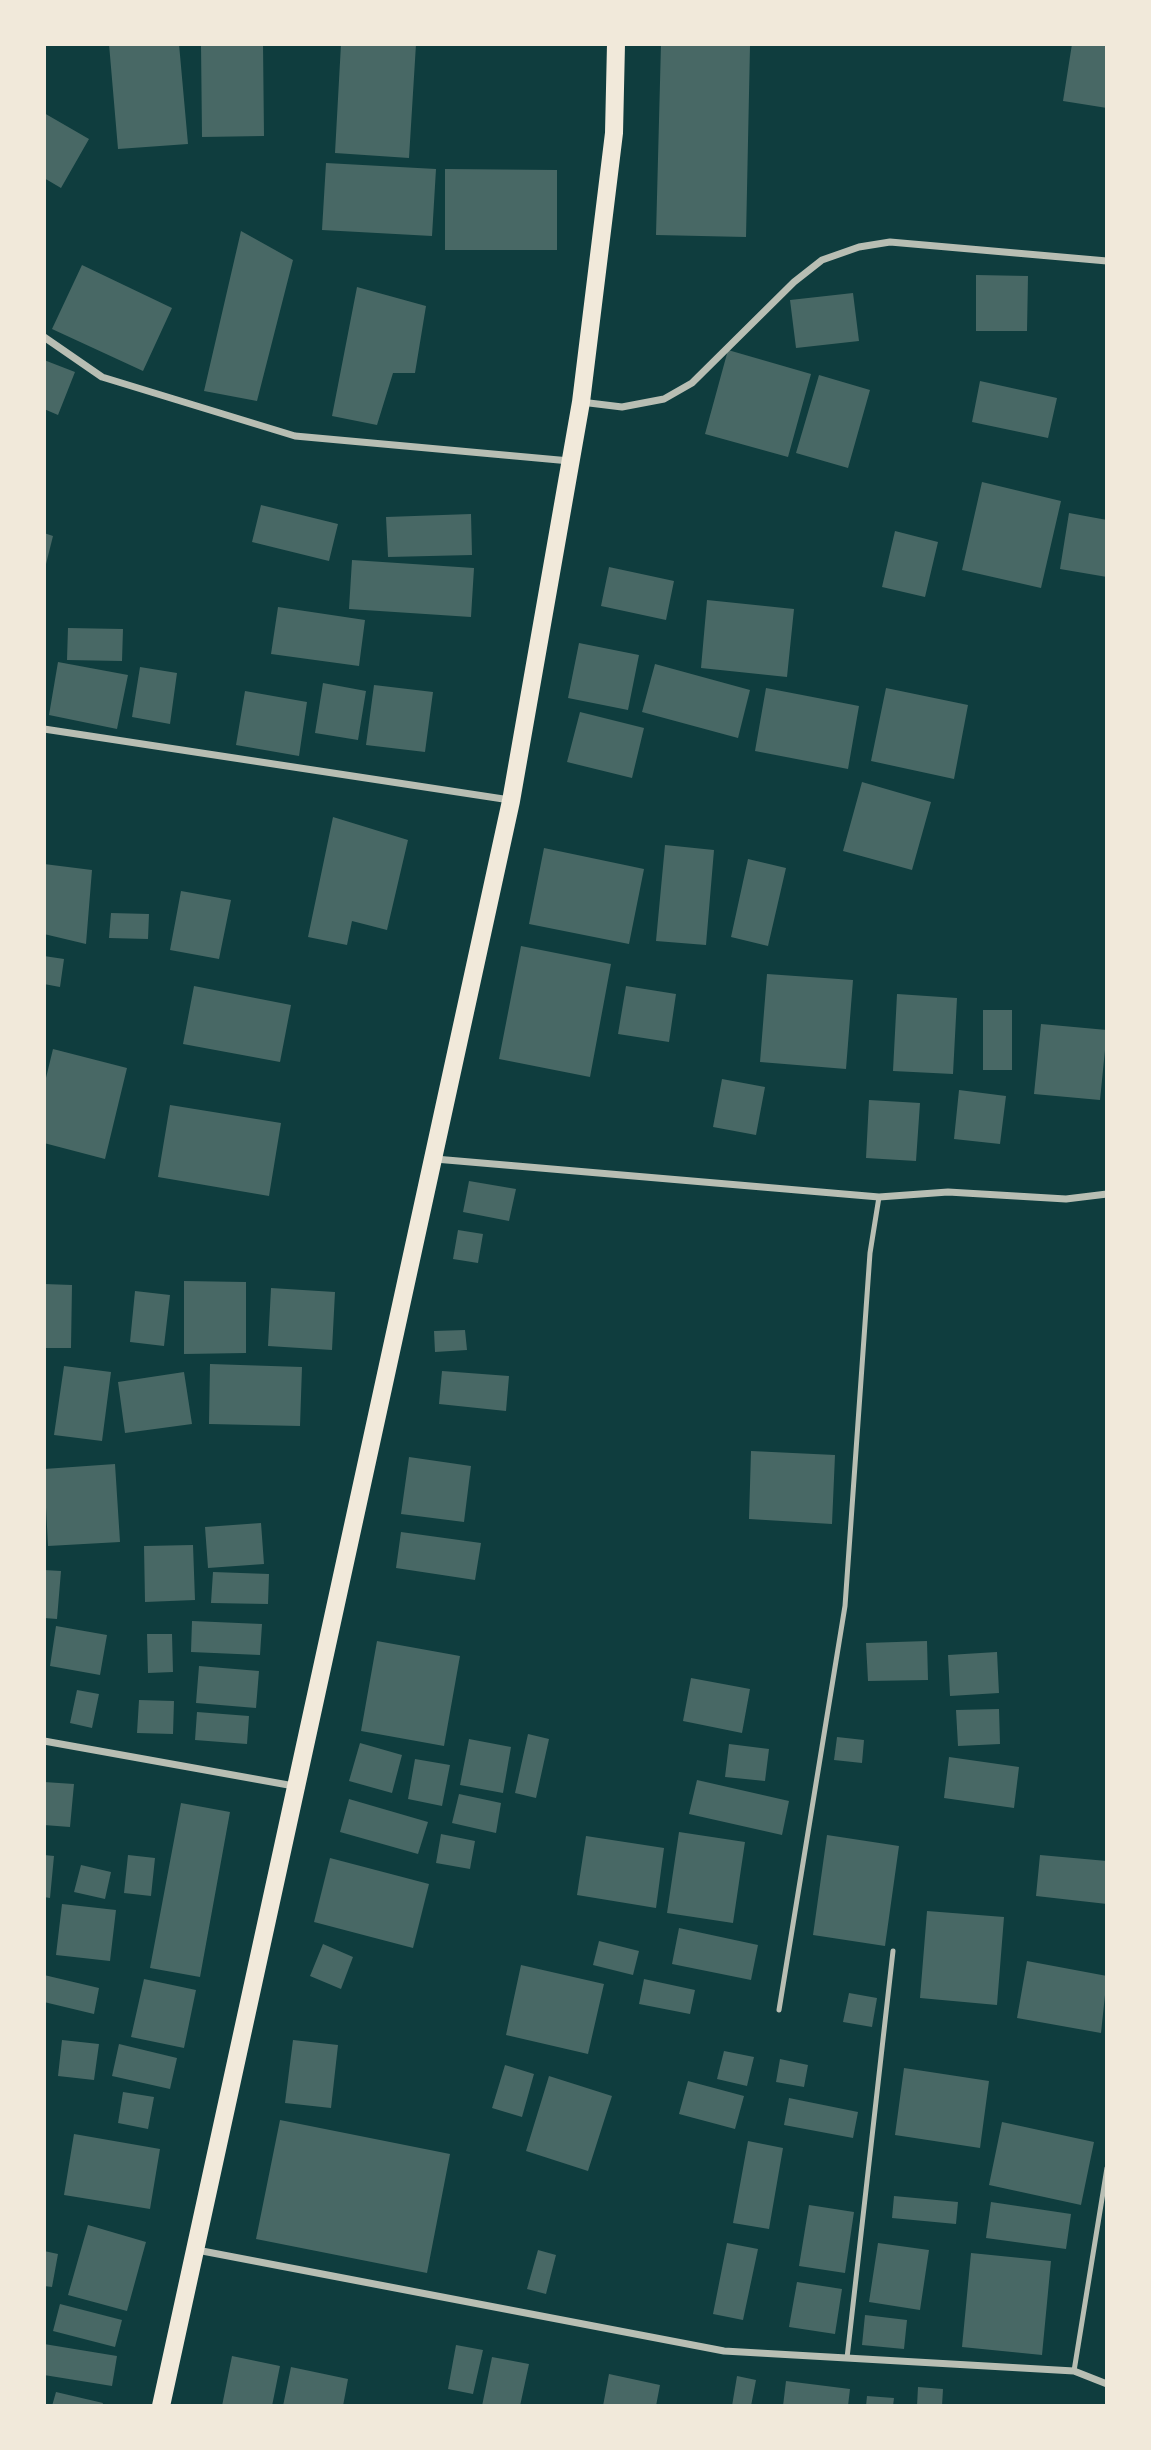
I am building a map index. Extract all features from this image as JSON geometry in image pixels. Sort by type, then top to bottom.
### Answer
[{"type":"main road","points":[[161,2406],[511,800],[581,402],[614,133],[616,44]]},
{"type":"street","points":[[581,402],[622,407],[664,399],[692,383],[794,282],[822,260],[859,247],[890,242],[1107,261]]},
{"type":"street","points":[[44,337],[102,377],[295,436],[571,461]]},
{"type":"street","points":[[44,729],[511,800]]},
{"type":"street","points":[[432,1159],[879,1196],[948,1192],[1066,1199],[1107,1194]]},
{"type":"street","points":[[44,1741],[294,1786]]},
{"type":"street","points":[[197,2250],[724,2351],[1074,2371],[1107,2384]]},
{"type":"lane","points":[[779,2010],[845,1606],[870,1253],[879,1196]]},
{"type":"lane","points":[[847,2358],[893,1951]]},
{"type":"lane","points":[[1074,2371],[1107,2168]]},
{"type":"building","points":[[109,44],[179,44],[188,144],[118,149]]},
{"type":"building","points":[[201,44],[263,44],[264,136],[202,137]]},
{"type":"building","points":[[341,44],[416,44],[409,158],[335,153]]},
{"type":"building","points":[[661,44],[750,46],[746,237],[656,235]]},
{"type":"building","points":[[1072,44],[1107,44],[1107,108],[1063,101]]},
{"type":"building","points":[[44,113],[89,139],[61,188],[44,178]]},
{"type":"building","points":[[326,163],[436,169],[432,236],[322,230]]},
{"type":"building","points":[[445,169],[557,170],[557,250],[445,250]]},
{"type":"building","points":[[241,231],[293,260],[257,401],[204,391]]},
{"type":"building","points":[[82,265],[172,308],[143,371],[52,329]]},
{"type":"building","points":[[976,275],[1028,276],[1027,331],[976,331]]},
{"type":"building","points":[[357,287],[426,306],[415,373],[393,373],[377,425],[332,416]]},
{"type":"building","points":[[853,293],[859,341],[796,348],[790,300]]},
{"type":"building","points":[[728,350],[811,374],[788,457],[705,434]]},
{"type":"building","points":[[44,360],[75,372],[58,415],[44,409]]},
{"type":"building","points":[[819,375],[870,390],[848,468],[796,453]]},
{"type":"building","points":[[980,381],[1057,398],[1048,438],[972,422]]},
{"type":"building","points":[[982,482],[1061,501],[1041,588],[962,570]]},
{"type":"building","points":[[261,505],[338,524],[329,561],[252,542]]},
{"type":"building","points":[[1069,513],[1107,520],[1107,577],[1060,569]]},
{"type":"building","points":[[471,514],[472,555],[388,557],[386,517]]},
{"type":"building","points":[[895,531],[938,542],[925,597],[882,587]]},
{"type":"building","points":[[44,533],[53,536],[45,568],[44,568]]},
{"type":"building","points":[[352,560],[474,568],[471,617],[349,609]]},
{"type":"building","points":[[609,567],[674,581],[666,620],[601,606]]},
{"type":"building","points":[[707,600],[794,609],[787,677],[701,668]]},
{"type":"building","points":[[278,607],[365,620],[359,666],[271,654]]},
{"type":"building","points":[[68,628],[123,629],[122,661],[67,660]]},
{"type":"building","points":[[579,643],[639,655],[628,710],[568,698]]},
{"type":"building","points":[[58,662],[128,675],[117,729],[49,715]]},
{"type":"building","points":[[655,664],[750,690],[738,738],[642,712]]},
{"type":"building","points":[[140,667],[177,673],[170,724],[132,717]]},
{"type":"building","points":[[323,683],[366,691],[358,740],[315,733]]},
{"type":"building","points":[[374,685],[433,692],[425,752],[366,745]]},
{"type":"building","points":[[766,688],[859,706],[848,769],[755,751]]},
{"type":"building","points":[[886,688],[968,705],[954,779],[871,761]]},
{"type":"building","points":[[245,691],[307,702],[299,756],[236,745]]},
{"type":"building","points":[[580,712],[644,728],[632,778],[567,762]]},
{"type":"building","points":[[862,782],[931,802],[912,870],[843,851]]},
{"type":"building","points":[[333,817],[408,840],[387,930],[352,921],[347,945],[308,937]]},
{"type":"building","points":[[665,845],[714,850],[706,945],[656,941]]},
{"type":"building","points":[[544,848],[644,869],[629,944],[529,924]]},
{"type":"building","points":[[748,859],[786,868],[768,946],[731,937]]},
{"type":"building","points":[[44,864],[92,870],[86,944],[44,934]]},
{"type":"building","points":[[181,891],[231,900],[219,959],[170,950]]},
{"type":"building","points":[[111,913],[149,914],[148,939],[109,938]]},
{"type":"building","points":[[521,946],[611,964],[590,1077],[499,1059]]},
{"type":"building","points":[[44,956],[64,959],[60,987],[44,984]]},
{"type":"building","points":[[767,974],[853,980],[846,1069],[760,1062]]},
{"type":"building","points":[[194,986],[291,1005],[280,1062],[183,1044]]},
{"type":"building","points":[[626,986],[676,994],[669,1042],[618,1034]]},
{"type":"building","points":[[897,994],[957,998],[953,1074],[893,1071]]},
{"type":"building","points":[[983,1010],[1012,1010],[1012,1070],[983,1070]]},
{"type":"building","points":[[1041,1024],[1107,1030],[1100,1100],[1034,1094]]},
{"type":"building","points":[[53,1049],[127,1068],[105,1159],[44,1143],[44,1086]]},
{"type":"building","points":[[722,1079],[765,1087],[756,1135],[713,1127]]},
{"type":"building","points":[[959,1090],[1006,1096],[1000,1144],[954,1139]]},
{"type":"building","points":[[869,1100],[920,1103],[916,1161],[866,1158]]},
{"type":"building","points":[[170,1105],[281,1123],[269,1196],[158,1177]]},
{"type":"building","points":[[469,1181],[516,1189],[509,1221],[463,1212]]},
{"type":"building","points":[[458,1230],[483,1234],[478,1263],[453,1259]]},
{"type":"building","points":[[184,1281],[246,1282],[246,1353],[184,1354]]},
{"type":"building","points":[[44,1284],[72,1285],[71,1348],[44,1348]]},
{"type":"building","points":[[271,1288],[335,1292],[332,1350],[268,1346]]},
{"type":"building","points":[[135,1291],[170,1295],[164,1346],[130,1342]]},
{"type":"building","points":[[465,1330],[467,1350],[435,1352],[434,1331]]},
{"type":"building","points":[[210,1364],[302,1367],[300,1426],[209,1424]]},
{"type":"building","points":[[64,1366],[111,1372],[102,1441],[54,1435]]},
{"type":"building","points":[[442,1371],[509,1376],[506,1411],[439,1404]]},
{"type":"building","points":[[184,1372],[192,1424],[125,1433],[118,1382]]},
{"type":"building","points":[[751,1451],[835,1455],[832,1524],[749,1519]]},
{"type":"building","points":[[409,1457],[471,1466],[464,1522],[401,1514]]},
{"type":"building","points":[[115,1464],[120,1542],[48,1546],[44,1469]]},
{"type":"building","points":[[261,1523],[264,1564],[208,1568],[205,1527]]},
{"type":"building","points":[[401,1532],[481,1543],[475,1580],[396,1568]]},
{"type":"building","points":[[193,1545],[195,1600],[145,1602],[144,1546]]},
{"type":"building","points":[[44,1570],[61,1571],[57,1619],[44,1618]]},
{"type":"building","points":[[213,1572],[269,1574],[268,1604],[211,1603]]},
{"type":"building","points":[[192,1621],[262,1624],[260,1655],[191,1652]]},
{"type":"building","points":[[56,1626],[107,1635],[100,1675],[50,1666]]},
{"type":"building","points":[[147,1634],[172,1634],[173,1672],[148,1673]]},
{"type":"building","points":[[377,1641],[460,1656],[444,1746],[361,1731]]},
{"type":"building","points":[[927,1641],[928,1680],[868,1681],[866,1643]]},
{"type":"building","points":[[997,1652],[999,1693],[950,1696],[948,1655]]},
{"type":"building","points":[[199,1666],[259,1671],[256,1708],[196,1703]]},
{"type":"building","points":[[691,1678],[750,1689],[742,1733],[683,1721]]},
{"type":"building","points":[[77,1690],[99,1694],[92,1728],[70,1723]]},
{"type":"building","points":[[139,1700],[174,1701],[173,1734],[137,1733]]},
{"type":"building","points":[[999,1709],[1000,1744],[958,1746],[956,1710]]},
{"type":"building","points":[[197,1712],[249,1716],[247,1744],[195,1740]]},
{"type":"building","points":[[528,1734],[549,1739],[536,1798],[515,1793]]},
{"type":"building","points":[[837,1737],[864,1740],[862,1763],[834,1760]]},
{"type":"building","points":[[469,1739],[511,1747],[503,1793],[460,1785]]},
{"type":"building","points":[[360,1743],[402,1755],[392,1793],[349,1781]]},
{"type":"building","points":[[729,1744],[769,1749],[765,1781],[725,1777]]},
{"type":"building","points":[[949,1757],[1019,1767],[1014,1808],[944,1798]]},
{"type":"building","points":[[415,1759],[450,1765],[442,1806],[408,1799]]},
{"type":"building","points":[[697,1780],[789,1801],[782,1835],[689,1814]]},
{"type":"building","points":[[44,1782],[74,1784],[70,1827],[44,1825]]},
{"type":"building","points":[[459,1794],[501,1803],[496,1833],[452,1823]]},
{"type":"building","points":[[349,1799],[428,1822],[418,1854],[340,1832]]},
{"type":"building","points":[[181,1803],[230,1812],[200,1977],[150,1968]]},
{"type":"building","points":[[679,1832],[745,1842],[733,1923],[667,1913]]},
{"type":"building","points":[[441,1834],[475,1841],[470,1869],[436,1863]]},
{"type":"building","points":[[827,1835],[899,1846],[885,1946],[813,1935]]},
{"type":"building","points":[[586,1836],[664,1848],[656,1908],[577,1895]]},
{"type":"building","points":[[44,1855],[54,1856],[50,1898],[44,1897]]},
{"type":"building","points":[[128,1855],[155,1858],[151,1896],[124,1893]]},
{"type":"building","points":[[1040,1855],[1107,1861],[1107,1904],[1036,1896]]},
{"type":"building","points":[[330,1858],[429,1884],[413,1948],[314,1922]]},
{"type":"building","points":[[81,1865],[111,1872],[105,1899],[74,1892]]},
{"type":"building","points":[[62,1904],[116,1910],[110,1961],[56,1955]]},
{"type":"building","points":[[927,1911],[1004,1917],[997,2005],[920,1998]]},
{"type":"building","points":[[679,1928],[758,1945],[751,1980],[672,1964]]},
{"type":"building","points":[[599,1941],[639,1951],[633,1975],[593,1965]]},
{"type":"building","points":[[323,1944],[353,1957],[341,1989],[310,1976]]},
{"type":"building","points":[[1027,1961],[1107,1976],[1101,2033],[1017,2018]]},
{"type":"building","points":[[521,1965],[604,1984],[588,2054],[506,2035]]},
{"type":"building","points":[[44,1975],[99,1988],[94,2014],[44,2002]]},
{"type":"building","points":[[144,1979],[196,1990],[184,2048],[131,2037]]},
{"type":"building","points":[[644,1979],[695,1990],[690,2014],[639,2004]]},
{"type":"building","points":[[849,1993],[877,1998],[872,2027],[843,2022]]},
{"type":"building","points":[[62,2040],[99,2044],[94,2080],[58,2076]]},
{"type":"building","points":[[293,2040],[338,2045],[331,2108],[285,2103]]},
{"type":"building","points":[[119,2044],[177,2058],[170,2089],[112,2076]]},
{"type":"building","points":[[724,2051],[754,2057],[747,2086],[717,2079]]},
{"type":"building","points":[[780,2059],[808,2065],[804,2087],[776,2082]]},
{"type":"building","points":[[505,2065],[534,2074],[522,2117],[492,2108]]},
{"type":"building","points":[[904,2068],[989,2081],[980,2148],[895,2135]]},
{"type":"building","points":[[549,2076],[612,2096],[588,2171],[526,2151]]},
{"type":"building","points":[[688,2081],[744,2096],[735,2129],[679,2114]]},
{"type":"building","points":[[123,2092],[154,2097],[148,2129],[118,2123]]},
{"type":"building","points":[[789,2098],[858,2112],[853,2138],[784,2125]]},
{"type":"building","points":[[280,2120],[450,2154],[427,2273],[256,2239]]},
{"type":"building","points":[[1002,2122],[1094,2142],[1081,2205],[989,2185]]},
{"type":"building","points":[[74,2134],[160,2149],[150,2209],[64,2195]]},
{"type":"building","points":[[748,2141],[783,2148],[769,2229],[733,2223]]},
{"type":"building","points":[[894,2196],[958,2202],[956,2224],[892,2218]]},
{"type":"building","points":[[991,2202],[1071,2214],[1066,2249],[986,2238]]},
{"type":"building","points":[[809,2205],[854,2212],[845,2273],[799,2266]]},
{"type":"building","points":[[88,2225],[146,2242],[127,2311],[68,2295]]},
{"type":"building","points":[[727,2243],[758,2249],[743,2320],[713,2314]]},
{"type":"building","points":[[878,2243],[929,2250],[920,2310],[869,2302]]},
{"type":"building","points":[[538,2250],[556,2255],[546,2294],[527,2289]]},
{"type":"building","points":[[44,2251],[58,2254],[52,2287],[44,2286]]},
{"type":"building","points":[[971,2253],[1051,2261],[1042,2355],[962,2347]]},
{"type":"building","points":[[797,2282],[842,2289],[835,2334],[789,2327]]},
{"type":"building","points":[[60,2304],[122,2320],[115,2347],[53,2331]]},
{"type":"building","points":[[865,2315],[907,2320],[904,2349],[862,2345]]},
{"type":"building","points":[[44,2344],[117,2356],[112,2386],[44,2375]]},
{"type":"building","points":[[456,2345],[483,2350],[473,2394],[448,2389]]},
{"type":"building","points":[[232,2356],[280,2366],[272,2406],[222,2406]]},
{"type":"building","points":[[492,2357],[529,2364],[520,2406],[482,2406]]},
{"type":"building","points":[[291,2367],[348,2379],[343,2406],[283,2406]]},
{"type":"building","points":[[609,2374],[660,2385],[656,2406],[603,2406]]},
{"type":"building","points":[[737,2376],[756,2380],[751,2406],[732,2406]]},
{"type":"building","points":[[786,2381],[850,2389],[848,2406],[783,2406]]},
{"type":"building","points":[[918,2387],[943,2389],[942,2406],[917,2406]]},
{"type":"building","points":[[56,2392],[103,2403],[102,2406],[52,2406]]},
{"type":"building","points":[[867,2396],[894,2398],[893,2406],[866,2406]]}]
